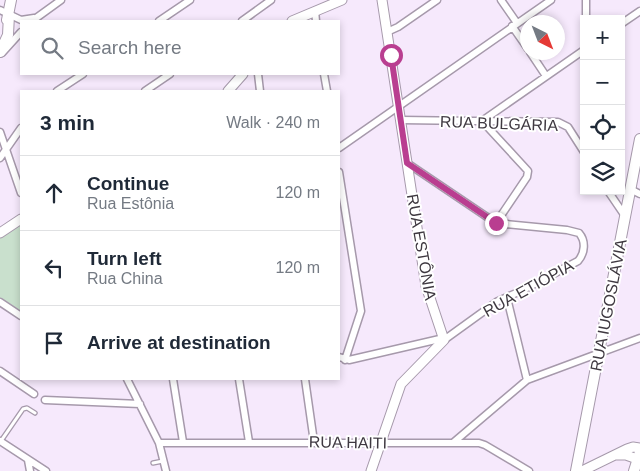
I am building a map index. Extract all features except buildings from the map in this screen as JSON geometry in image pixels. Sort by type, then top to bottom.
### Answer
[{"type":"main road","points":[[0,37],[5,12],[11,0]]},
{"type":"main road","points":[[0,52],[8,35],[5,12]]},
{"type":"main road","name":"RUA IUGOSLÁVIA","points":[[576,471],[640,139]]},
{"type":"main road","points":[[634,471],[639,457]]},
{"type":"street","points":[[5,12],[21,20],[33,20],[61,0]]},
{"type":"street","points":[[160,20],[190,0]]},
{"type":"street","points":[[243,20],[272,0]]},
{"type":"street","points":[[294,20],[342,0]]},
{"type":"street","name":"RUA ESTÔNIA","points":[[382,0],[426,286],[444,339]]},
{"type":"street","points":[[387,32],[398,27],[437,0]]},
{"type":"street","points":[[501,0],[520,34]]},
{"type":"street","points":[[340,147],[551,0]]},
{"type":"street","points":[[586,0],[586,15]]},
{"type":"street","points":[[315,11],[316,20]]},
{"type":"street","points":[[625,21],[640,11]]},
{"type":"street","points":[[0,56],[20,33]]},
{"type":"street","points":[[407,163],[496,223],[527,177],[528,171],[482,121],[580,53]]},
{"type":"street","points":[[535,60],[546,76]]},
{"type":"street","points":[[59,90],[81,75]]},
{"type":"street","points":[[146,90],[169,75]]},
{"type":"street","points":[[229,90],[242,75]]},
{"type":"street","points":[[258,75],[260,90]]},
{"type":"street","points":[[324,75],[327,90]]},
{"type":"street","name":"RUA BULGÁRIA","points":[[401,120],[558,122],[568,127],[583,150]]},
{"type":"street","points":[[0,158],[20,129]]},
{"type":"street","points":[[0,132],[20,190]]},
{"type":"street","points":[[340,178],[361,311],[342,358]]},
{"type":"street","points":[[630,189],[640,194]]},
{"type":"street","points":[[611,195],[625,216]]},
{"type":"street","points":[[0,233],[20,220]]},
{"type":"street","name":"RUA ETIÓPIA","points":[[342,358],[444,339],[488,308],[571,265],[584,252],[582,236],[574,231],[496,223]]},
{"type":"street","points":[[507,298],[527,380]]},
{"type":"street","points":[[0,302],[20,315]]},
{"type":"street","points":[[454,442],[527,380],[640,338]]},
{"type":"street","points":[[372,471],[403,380],[444,339]]},
{"type":"street","points":[[0,371],[34,394]]},
{"type":"street","points":[[128,380],[159,443],[166,471]]},
{"type":"street","points":[[173,380],[183,442]]},
{"type":"street","points":[[239,380],[249,442]]},
{"type":"street","points":[[305,380],[314,442]]},
{"type":"street","points":[[45,400],[140,404]]},
{"type":"street","points":[[0,441],[46,471]]},
{"type":"street","name":"RUA HAITI","points":[[159,443],[479,443],[529,471]]},
{"type":"street","points":[[582,471],[630,448],[640,448]]},
{"type":"street","points":[[612,456],[622,454],[639,457]]},
{"type":"street","points":[[28,460],[30,471]]},
{"type":"lane","points":[[0,441],[23,409],[27,408],[35,414]]},
{"type":"lane","points":[[153,463],[164,461]]},
{"type":"green space","points":[[20,226],[20,315],[0,301],[0,237]]},
{"type":"route","points":[[391,55],[407,163],[496,223]]}]
